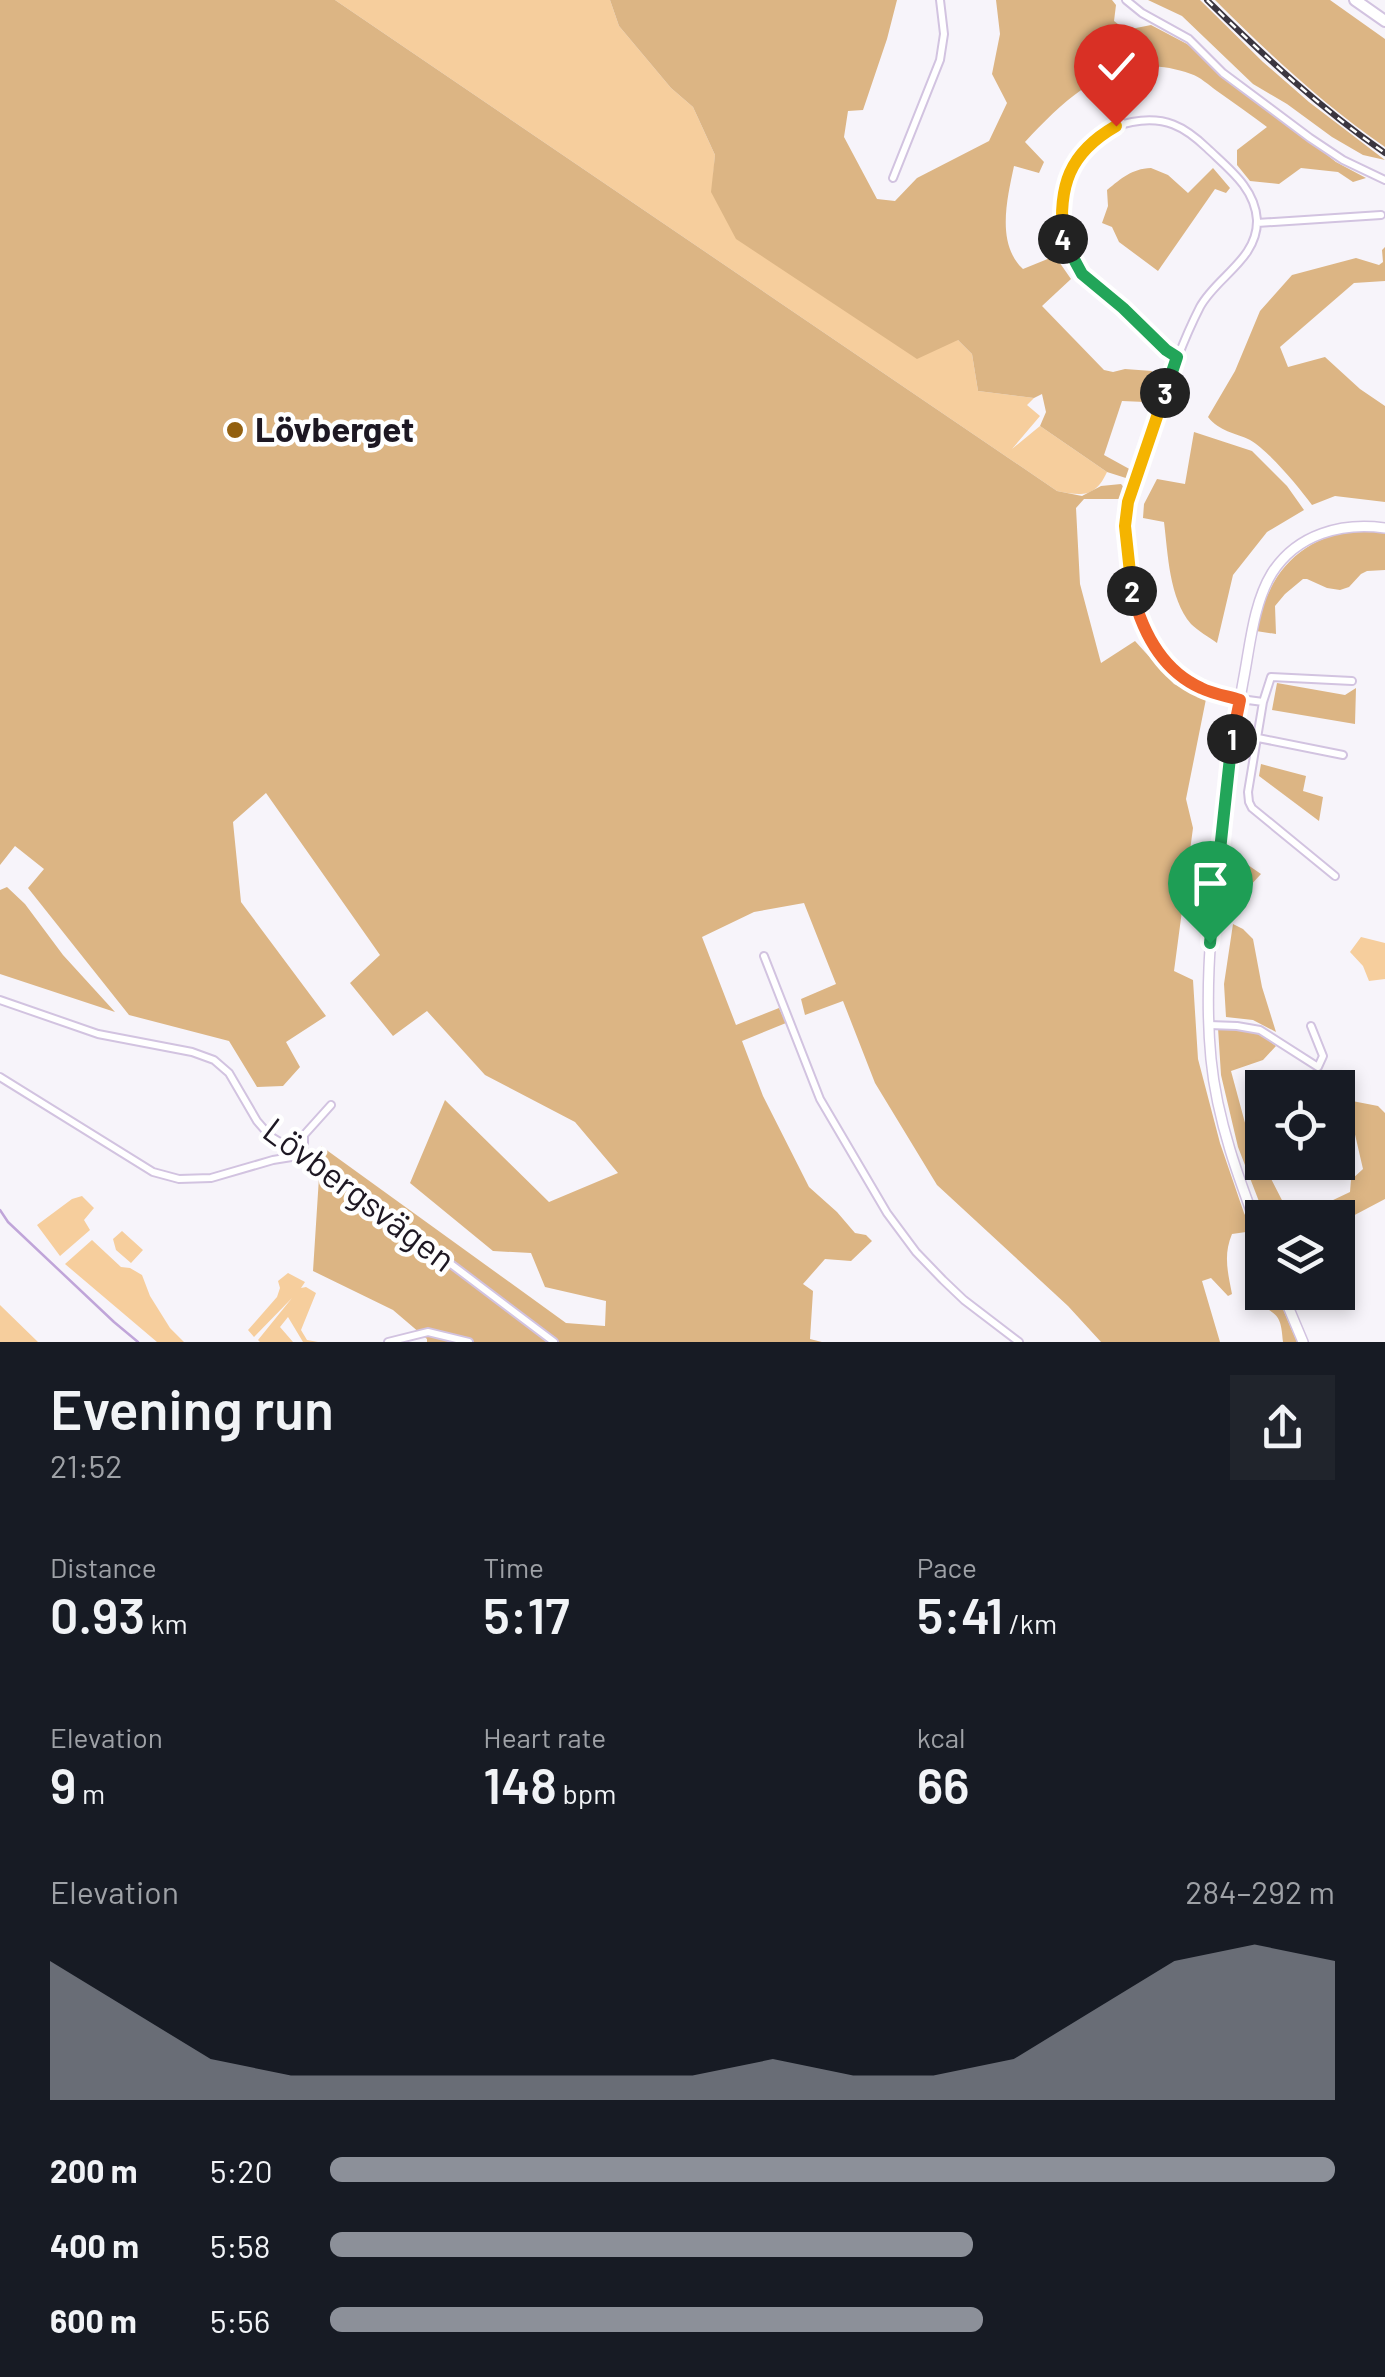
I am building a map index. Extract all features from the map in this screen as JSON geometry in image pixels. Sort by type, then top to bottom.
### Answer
[{"type":"main road","points":[[1355,0],[1385,21]]},
{"type":"street","points":[[893,178],[940,60],[944,34],[940,0]]},
{"type":"street","points":[[1126,0],[1190,39],[1223,73],[1310,138],[1343,160],[1385,180]]},
{"type":"street","points":[[1177,357],[1082,274],[1063,240],[1061,210],[1073,165],[1089,144],[1116,126],[1149,120],[1175,124],[1192,134],[1242,182],[1251,196],[1257,222],[1255,234],[1246,255],[1204,300],[1177,357],[1128,502],[1125,526],[1136,606],[1156,650],[1180,676],[1197,687],[1240,700],[1263,702]]},
{"type":"street","points":[[1257,222],[1380,215]]},
{"type":"street","points":[[1247,1200],[1214,1083],[1207,987],[1227,775],[1257,613],[1269,579],[1287,556],[1312,537],[1337,528],[1385,528]]},
{"type":"street","points":[[1336,876],[1249,802],[1248,792],[1271,677],[1352,681]]},
{"type":"street","points":[[1258,738],[1342,755]]},
{"type":"street","points":[[764,956],[820,1099],[887,1213],[942,1280],[1019,1342]]},
{"type":"street","name":"Lövbergsvägen","points":[[0,1000],[98,1034],[214,1060],[229,1073],[257,1121],[277,1142],[304,1155],[554,1342]]},
{"type":"street","points":[[1208,1025],[1260,1030],[1318,1067],[1323,1056],[1312,1026]]},
{"type":"street","points":[[0,1077],[148,1170],[193,1180],[304,1155],[304,1135],[331,1105]]},
{"type":"street","points":[[1290,1310],[1303,1342]]},
{"type":"street","points":[[388,1342],[428,1332],[469,1342]]},
{"type":"shaded area","points":[[0,0],[335,0],[1057,491],[1082,496],[1101,486],[1121,484],[1126,490],[1123,499],[1084,499],[1076,508],[1080,584],[1101,663],[1135,641],[1174,684],[1206,699],[1186,799],[1193,828],[1174,971],[1193,980],[1198,1059],[1220,1143],[1245,1215],[1245,1232],[1232,1234],[1229,1242],[1227,1264],[1232,1294],[1228,1296],[1211,1278],[1202,1281],[1220,1342],[1101,1342],[1068,1306],[937,1185],[875,1083],[843,1001],[805,1015],[801,999],[836,984],[804,903],[754,912],[702,937],[736,1025],[779,1008],[786,1023],[742,1041],[763,1096],[809,1187],[855,1233],[872,1241],[851,1261],[825,1259],[803,1284],[813,1291],[810,1339],[822,1342],[427,1342],[393,1310],[313,1271],[321,1146],[566,1323],[605,1326],[606,1301],[545,1287],[531,1253],[493,1251],[410,1183],[445,1100],[549,1202],[618,1173],[575,1122],[485,1075],[427,1011],[393,1036],[350,983],[380,955],[266,793],[233,822],[241,902],[326,1016],[286,1042],[300,1067],[283,1086],[257,1087],[229,1041],[129,1015],[28,888],[44,869],[15,846],[0,865]]},
{"type":"shaded area","points":[[335,0],[610,0],[619,26],[671,88],[693,107],[715,155],[712,192],[958,340],[972,354],[978,391],[1034,398],[1027,405],[1040,416],[1012,449],[1040,426],[1107,472],[1098,487],[1087,493],[1057,491]]},
{"type":"shaded area","points":[[610,0],[897,0],[863,110],[848,111],[844,137],[877,199],[895,201],[917,178],[989,141],[1007,103],[992,74],[1000,34],[996,0],[1112,0],[1116,5],[1114,21],[1126,30],[1151,25],[1187,44],[1336,162],[1366,178],[1353,182],[1338,172],[1301,168],[1279,184],[1250,181],[1237,165],[1237,150],[1267,127],[1198,77],[1165,67],[1119,71],[1098,80],[1060,107],[1025,142],[1044,162],[1039,173],[1014,166],[1006,234],[1015,259],[1023,269],[1055,256],[1071,279],[1042,306],[1104,370],[1152,371],[1145,402],[1122,401],[1104,455],[1133,471],[1129,479],[1107,472],[1040,426],[1046,412],[1042,394],[1034,398],[978,391],[972,354],[958,340],[917,359],[736,239],[711,192],[715,155],[693,107],[671,88],[619,26]]},
{"type":"shaded area","points":[[1148,0],[1200,0],[1309,102],[1385,160],[1363,155],[1253,84],[1182,16]]},
{"type":"shaded area","points":[[1215,0],[1330,0],[1385,39],[1385,147],[1297,77]]},
{"type":"shaded area","points":[[1151,168],[1168,175],[1188,193],[1213,168],[1230,188],[1226,193],[1215,189],[1158,271],[1119,242],[1112,227],[1102,223],[1108,206],[1107,190],[1132,172]]},
{"type":"shaded area","points":[[1385,247],[1385,281],[1354,283],[1280,347],[1288,367],[1325,357],[1385,406],[1385,502],[1335,496],[1312,505],[1258,445],[1222,429],[1208,417],[1235,371],[1260,311],[1292,275],[1356,258],[1379,265]]},
{"type":"shaded area","points":[[1194,432],[1252,451],[1287,486],[1304,510],[1267,532],[1233,575],[1217,643],[1191,624],[1178,602],[1164,522],[1143,518],[1144,504],[1157,479],[1185,484]]},
{"type":"shaded area","points":[[1365,529],[1385,532],[1385,570],[1367,571],[1340,590],[1303,579],[1275,606],[1276,634],[1256,631],[1270,590],[1292,559],[1323,539]]},
{"type":"shaded area","points":[[1277,683],[1345,695],[1356,688],[1355,724],[1272,710]]},
{"type":"shaded area","points":[[1261,764],[1306,776],[1303,791],[1323,797],[1319,821],[1259,776]]},
{"type":"shaded area","points":[[1232,854],[1261,874],[1223,915]]},
{"type":"shaded area","points":[[7,887],[115,1012],[0,974],[0,890]]},
{"type":"shaded area","points":[[1233,924],[1253,939],[1276,1032],[1253,1020],[1226,1017],[1224,984]]},
{"type":"shaded area","points":[[1361,937],[1385,943],[1385,979],[1369,981],[1363,966],[1350,952]]},
{"type":"shaded area","points":[[1218,1028],[1249,1031],[1276,1046],[1263,1060],[1231,1071],[1245,1123],[1245,1165],[1238,1147],[1221,1075]]},
{"type":"shaded area","points":[[1355,1102],[1378,1106],[1385,1113],[1385,1199],[1355,1215],[1355,1200],[1333,1200],[1350,1192],[1351,1180],[1363,1169],[1355,1134]]},
{"type":"shaded area","points":[[1251,1180],[1272,1180],[1282,1200],[1258,1200]]},
{"type":"shaded area","points":[[82,1196],[94,1208],[84,1220],[90,1230],[60,1256],[37,1225]]},
{"type":"shaded area","points":[[122,1231],[143,1250],[131,1263],[116,1250],[113,1239]]},
{"type":"shaded area","points":[[92,1240],[121,1267],[142,1275],[170,1328],[184,1342],[157,1342],[65,1264]]},
{"type":"shaded area","points":[[288,1273],[305,1282],[301,1288],[316,1293],[301,1330],[307,1340],[318,1342],[303,1342],[288,1317],[280,1327],[293,1342],[258,1340],[292,1298],[254,1337],[248,1330],[277,1297],[278,1281]]},
{"type":"shaded area","points":[[0,1305],[38,1342],[0,1342]]},
{"type":"shaded area","points":[[1283,1310],[1297,1342],[1283,1342],[1278,1318],[1270,1311]]},
{"type":"waterway","points":[[0,1210],[8,1222],[138,1342]]},
{"type":"railway","points":[[1207,0],[1293,80],[1385,153]]},
{"type":"place","name":"Lövberget","points":[[235,430]]},
{"type":"route","points":[[1116,126],[1089,144],[1068,175],[1061,210],[1063,240],[1082,274],[1177,357],[1130,494],[1125,526],[1136,606],[1156,650],[1174,671],[1197,687],[1240,700],[1227,775],[1210,943]]}]
